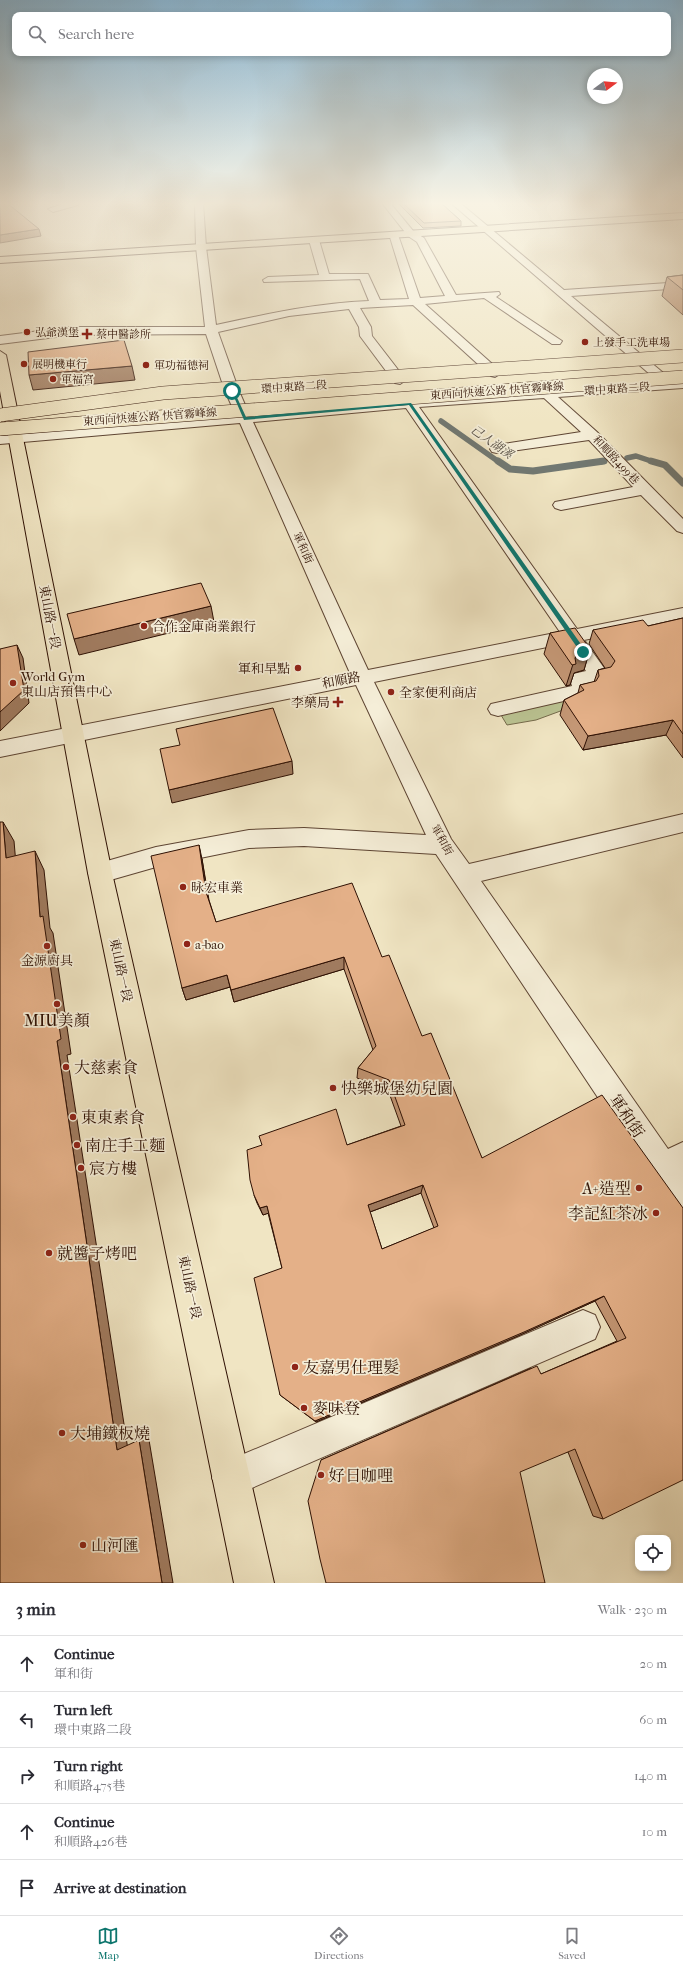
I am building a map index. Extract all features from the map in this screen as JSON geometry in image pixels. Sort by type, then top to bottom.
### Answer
[{"type":"main road","name":"東山路一段","points":[[0,355],[4,423],[73,734],[100,873],[254,1583]]},
{"type":"main road","points":[[4,423],[163,394],[683,356]]},
{"type":"main road","name":"東西向快速公路 快官霧峰線","points":[[4,423],[683,364]]},
{"type":"main road","name":"東西向快速公路 快官霧峰線","points":[[4,423],[683,376]]},
{"type":"street","name":"軍和街","points":[[205,277],[211,330],[232,391],[361,676],[443,845],[673,1163],[683,1198]]},
{"type":"street","points":[[268,280],[330,277]]},
{"type":"street","points":[[364,277],[376,304]]},
{"type":"street","points":[[408,277],[416,302],[495,373]]},
{"type":"street","points":[[441,277],[452,298]]},
{"type":"street","points":[[543,277],[644,362],[677,385]]},
{"type":"street","points":[[284,279],[289,313]]},
{"type":"street","points":[[562,293],[683,284]]},
{"type":"street","points":[[0,340],[72,331],[211,330],[289,313],[333,306],[416,302],[491,295],[556,341]]},
{"type":"street","points":[[353,305],[365,327],[366,336],[400,380]]},
{"type":"street","name":"環中東路二段","points":[[4,423],[232,391],[683,360]]},
{"type":"street","name":"環中東路二段","points":[[4,423],[244,419],[410,404],[677,385]]},
{"type":"street","name":"和順路499巷","points":[[547,394],[592,435],[644,490],[683,528]]},
{"type":"street","points":[[410,404],[599,675],[580,679],[583,690],[498,709]]},
{"type":"street","points":[[497,449],[592,435]]},
{"type":"street","points":[[561,506],[644,490]]},
{"type":"street","name":"和順路","points":[[0,749],[361,676],[683,614]]},
{"type":"street","points":[[463,874],[683,823]]},
{"type":"street","points":[[100,873],[156,857],[249,839],[304,837],[443,845]]},
{"type":"street","points":[[231,1478],[583,1327]]},
{"type":"green space","points":[[613,672],[585,702],[536,720],[507,725],[495,705],[568,688],[565,682]]},
{"type":"building","points":[[667,277],[683,277],[683,290]]},
{"type":"building","points":[[124,340],[132,366],[29,375],[28,352]]},
{"type":"building","points":[[201,583],[211,606],[74,639],[67,614]]},
{"type":"building","points":[[683,618],[683,734],[673,720],[588,736],[564,700],[584,690],[580,685],[596,681],[599,676],[598,670],[611,667],[615,661],[593,630],[643,620],[648,626]]},
{"type":"building","points":[[575,628],[590,649],[578,653],[575,658],[576,664],[572,665],[550,633]]},
{"type":"building","points":[[17,645],[24,690],[0,712],[0,649]]},
{"type":"building","points":[[273,708],[292,761],[169,790],[160,749],[180,745],[176,729]]},
{"type":"building","points":[[0,822],[3,822],[6,858],[35,851],[40,917],[43,916],[61,1039],[57,1041],[117,1450],[139,1440],[162,1583],[0,1583]]},
{"type":"building","points":[[199,845],[206,892],[216,922],[352,883],[382,957],[389,955],[422,1036],[431,1033],[482,1158],[602,1095],[683,1208],[683,1480],[603,1519],[575,1449],[520,1472],[545,1583],[326,1583],[308,1501],[321,1460],[537,1366],[541,1374],[626,1338],[604,1296],[524,1332],[315,1421],[280,1395],[254,1278],[282,1268],[267,1206],[260,1208],[254,1195],[250,1180],[247,1150],[262,1145],[259,1136],[336,1109],[347,1145],[405,1125],[389,1080],[358,1068],[376,1046],[344,957],[231,990],[227,975],[182,988],[151,856]],"holes":[[[423,1185],[438,1226],[382,1249],[368,1205]]]},
{"type":"waterway","name":"己人湖溪","points":[[441,421],[499,462]]},
{"type":"waterway","name":"己人湖溪","points":[[627,458],[636,456],[651,461]]},
{"type":"waterway","name":"己人湖溪","points":[[498,461],[510,469],[533,471],[604,461],[601,462]]},
{"type":"waterway","name":"己人湖溪","points":[[651,461],[665,465],[683,483]]},
{"type":"place","name":"弘爺漢堡","points":[[27,332]]},
{"type":"place","name":"蔡中醫診所","points":[[87,334]]},
{"type":"place","name":"上發手工洗車場","points":[[585,342]]},
{"type":"place","name":"展明機車行","points":[[24,364]]},
{"type":"place","name":"軍功福德祠","points":[[146,365]]},
{"type":"place","name":"軍福宮","points":[[53,379]]},
{"type":"place","name":"合作金庫商業銀行","points":[[144,626]]},
{"type":"place","name":"軍和早點","points":[[298,668]]},
{"type":"place","name":"World Gym 東山店預售中心","points":[[13,683]]},
{"type":"place","name":"全家便利商店","points":[[391,692]]},
{"type":"place","name":"李藥局","points":[[338,702]]},
{"type":"place","name":"昹宏車業","points":[[183,887]]},
{"type":"place","name":"a-bao","points":[[187,944]]},
{"type":"place","name":"金源廚具","points":[[47,946]]},
{"type":"place","name":"MIU美顏","points":[[57,1004]]},
{"type":"place","name":"大慈素食","points":[[66,1067]]},
{"type":"place","name":"快樂城堡幼兒園","points":[[333,1088]]},
{"type":"place","name":"東東素食","points":[[73,1117]]},
{"type":"place","name":"南庄手工麵","points":[[77,1145]]},
{"type":"place","name":"宸方樓","points":[[81,1168]]},
{"type":"place","name":"A+造型","points":[[639,1188]]},
{"type":"place","name":"李記紅茶冰","points":[[656,1213]]},
{"type":"place","name":"就醬子烤吧","points":[[49,1253]]},
{"type":"place","name":"友嘉男仕理髮","points":[[295,1367]]},
{"type":"place","name":"麥味登","points":[[304,1408]]},
{"type":"place","name":"大埔鐵板燒","points":[[62,1433]]},
{"type":"place","name":"好日咖哩","points":[[321,1475]]},
{"type":"place","name":"山河匯","points":[[83,1545]]},
{"type":"route","points":[[232,391],[244,419],[410,404],[583,652]]}]
